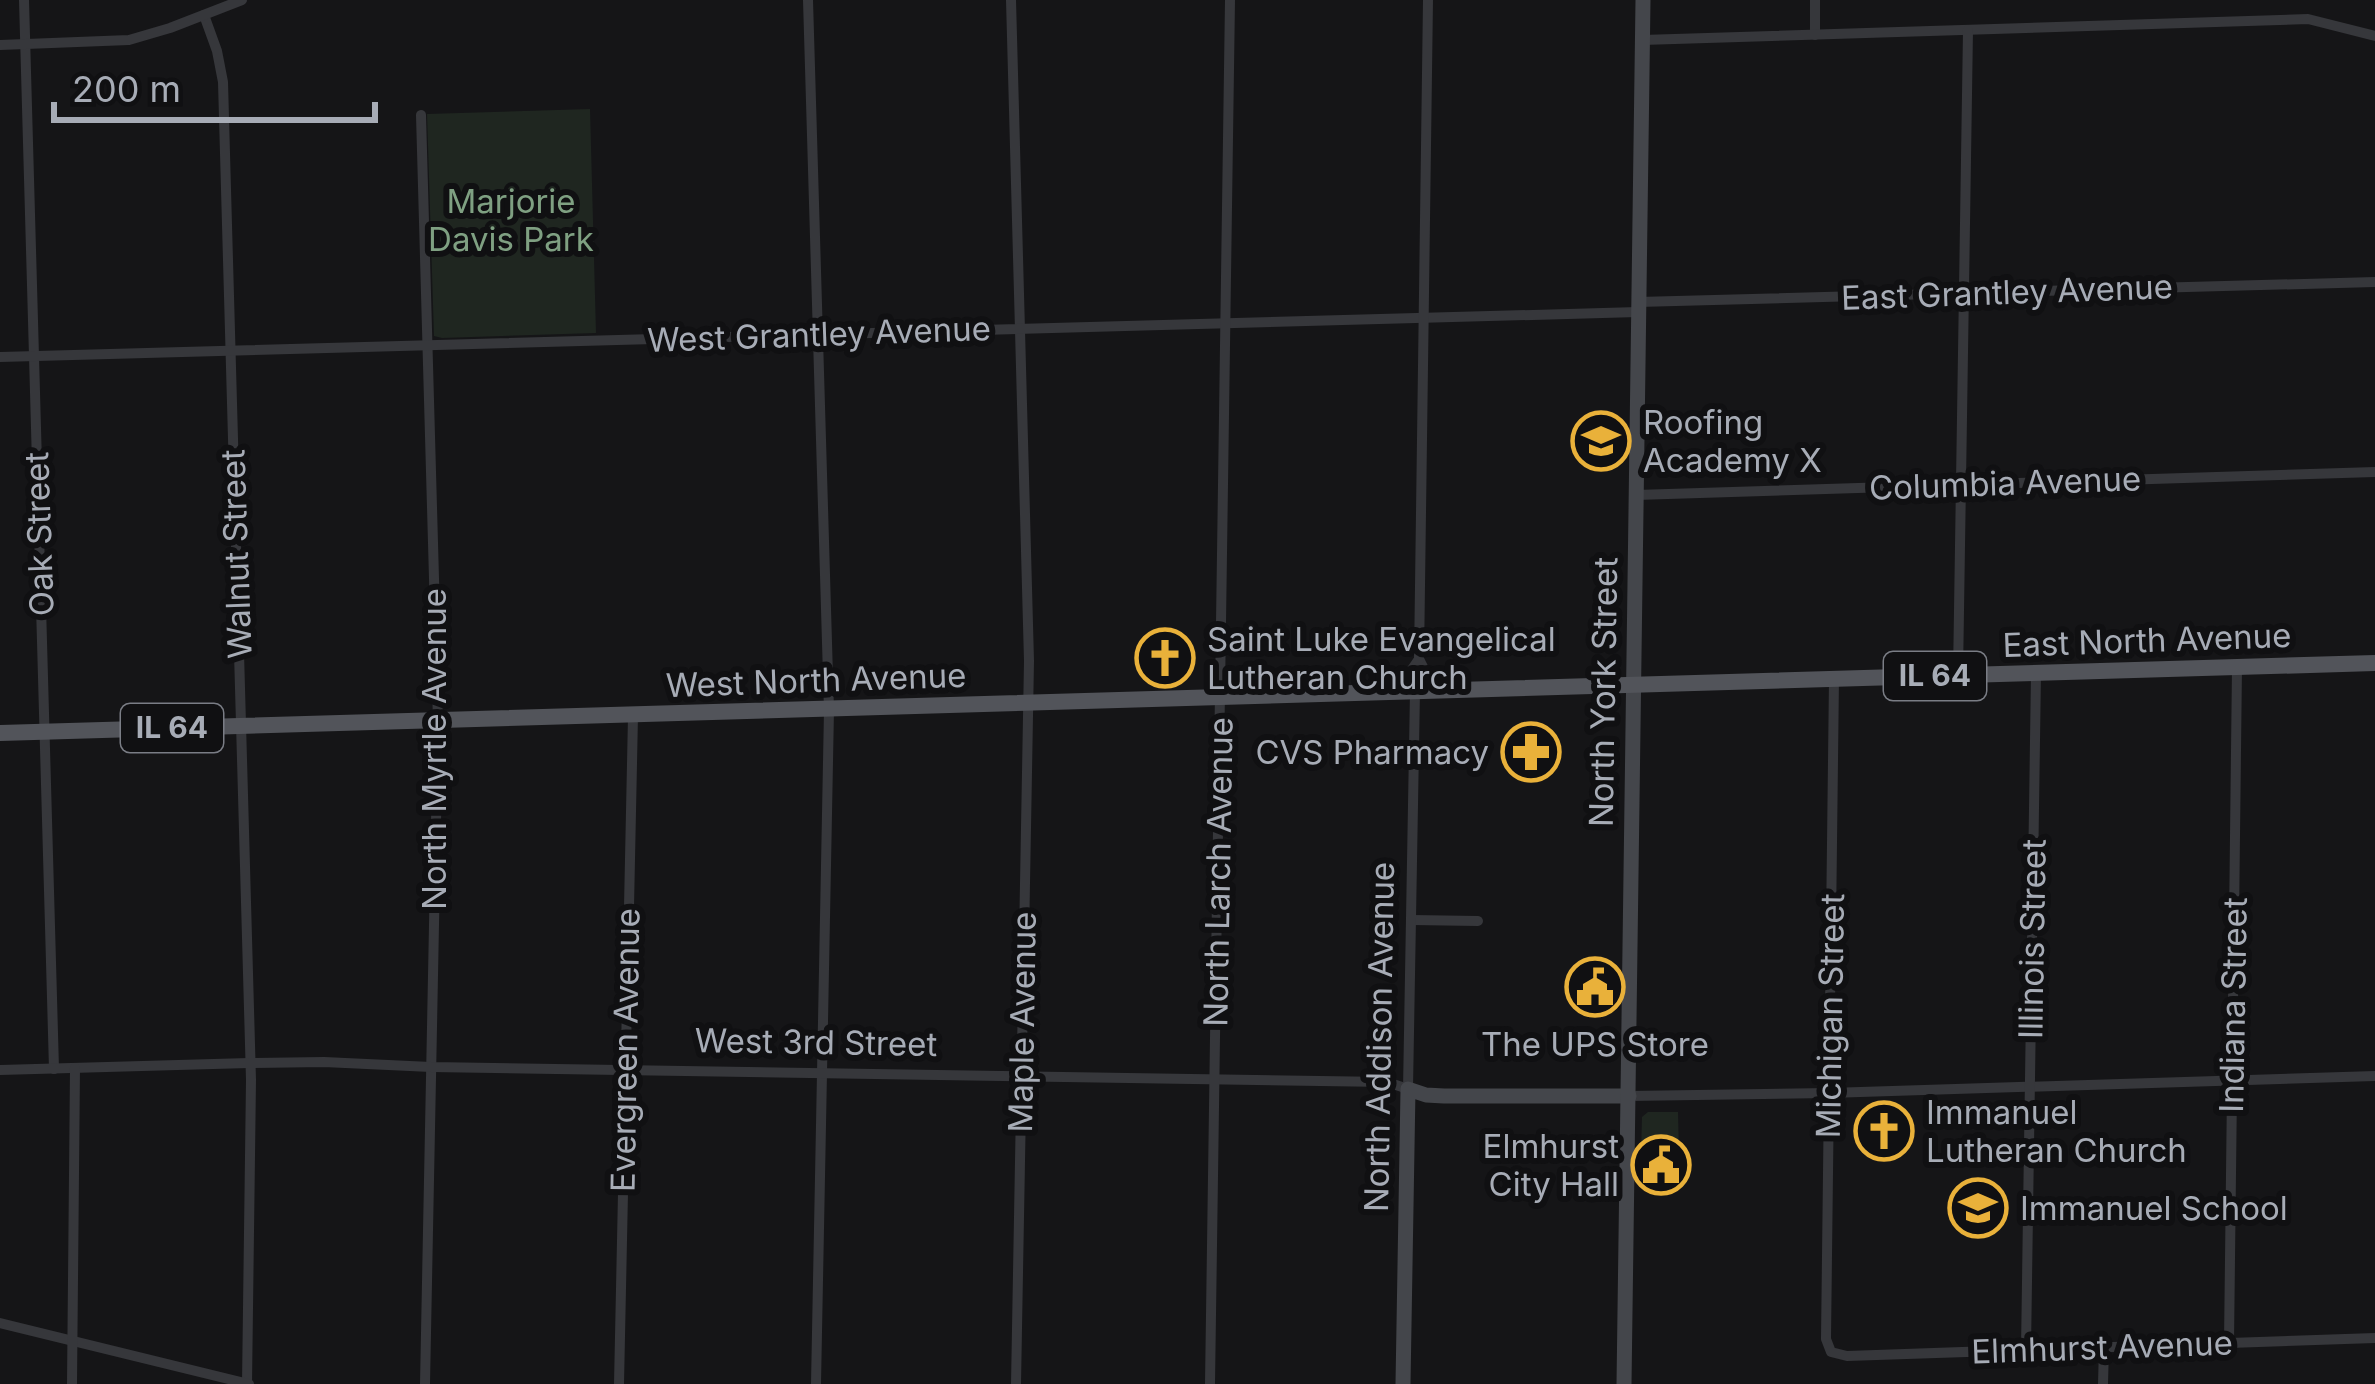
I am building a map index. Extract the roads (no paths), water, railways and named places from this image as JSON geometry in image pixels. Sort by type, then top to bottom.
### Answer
[{"type":"main road","name":"North York Street","points":[[1626,1382],[1643,0]]},
{"type":"main road","name":"East North Avenue","points":[[1633,684],[2375,664]]},
{"type":"main road","name":"West North Avenue","points":[[0,733],[1633,684]]},
{"type":"main road","name":"West 3rd Street","points":[[1408,1088],[1444,1096],[1629,1096]]},
{"type":"main road","name":"North Addison Avenue","points":[[1403,1384],[1408,1088]]},
{"type":"street","name":"Oak Street","points":[[24,0],[54,1069]]},
{"type":"street","points":[[0,45],[129,40],[242,0]]},
{"type":"street","points":[[808,0],[829,710],[816,1384]]},
{"type":"street","name":"Maple Avenue","points":[[1011,0],[1029,661],[1016,1384]]},
{"type":"street","name":"North Larch Avenue","points":[[1210,1384],[1230,0]]},
{"type":"street","points":[[1406,691],[1419,659],[1428,0]]},
{"type":"street","points":[[1815,0],[1815,35]]},
{"type":"street","name":"Walnut Street","points":[[204,15],[222,71],[249,1063],[248,1384]]},
{"type":"street","points":[[1642,40],[2308,19],[2375,36]]},
{"type":"street","points":[[1958,675],[1968,30]]},
{"type":"street","name":"North Myrtle Avenue","points":[[421,115],[438,721],[425,1384]]},
{"type":"street","name":"East Grantley Avenue","points":[[1638,307],[2375,282]]},
{"type":"street","name":"West Grantley Avenue","points":[[0,356],[1226,323],[1638,307]]},
{"type":"street","name":"Columbia Avenue","points":[[1636,495],[2375,472]]},
{"type":"street","points":[[1419,659],[1441,690]]},
{"type":"street","name":"Indiana Street","points":[[2229,1343],[2237,667]]},
{"type":"street","name":"Illinois Street","points":[[2026,1349],[2036,673]]},
{"type":"street","name":"Michigan Street","points":[[1831,1352],[1826,1339],[1834,678]]},
{"type":"street","name":"North Addison Avenue","points":[[1406,691],[1412,920],[1408,1088]]},
{"type":"street","name":"Evergreen Avenue","points":[[619,1384],[633,716]]},
{"type":"street","points":[[1412,920],[1478,921]]},
{"type":"street","name":"West 3rd Street","points":[[0,1070],[338,1063],[1387,1082],[1408,1088]]},
{"type":"street","points":[[72,1384],[75,1068]]},
{"type":"street","points":[[1629,1096],[2375,1076]]},
{"type":"street","points":[[0,1323],[248,1384]]},
{"type":"street","name":"Elmhurst Avenue","points":[[1831,1352],[1847,1356],[2375,1338]]},
{"type":"street","points":[[2104,1347],[2104,1384]]},
{"type":"place","name":"Roofing Academy X","points":[[1601,441]]},
{"type":"place","name":"Saint Luke Evangelical Lutheran Church","points":[[1165,658]]},
{"type":"place","name":"CVS Pharmacy","points":[[1531,752]]},
{"type":"place","name":"The UPS Store","points":[[1595,987]]},
{"type":"place","name":"Immanuel Lutheran Church","points":[[1884,1131]]},
{"type":"place","name":"Elmhurst City Hall","points":[[1661,1165]]},
{"type":"place","name":"Immanuel School","points":[[1978,1208]]},
{"type":"park label","name":"Marjorie Davis Park","points":[[511,220]]}]
